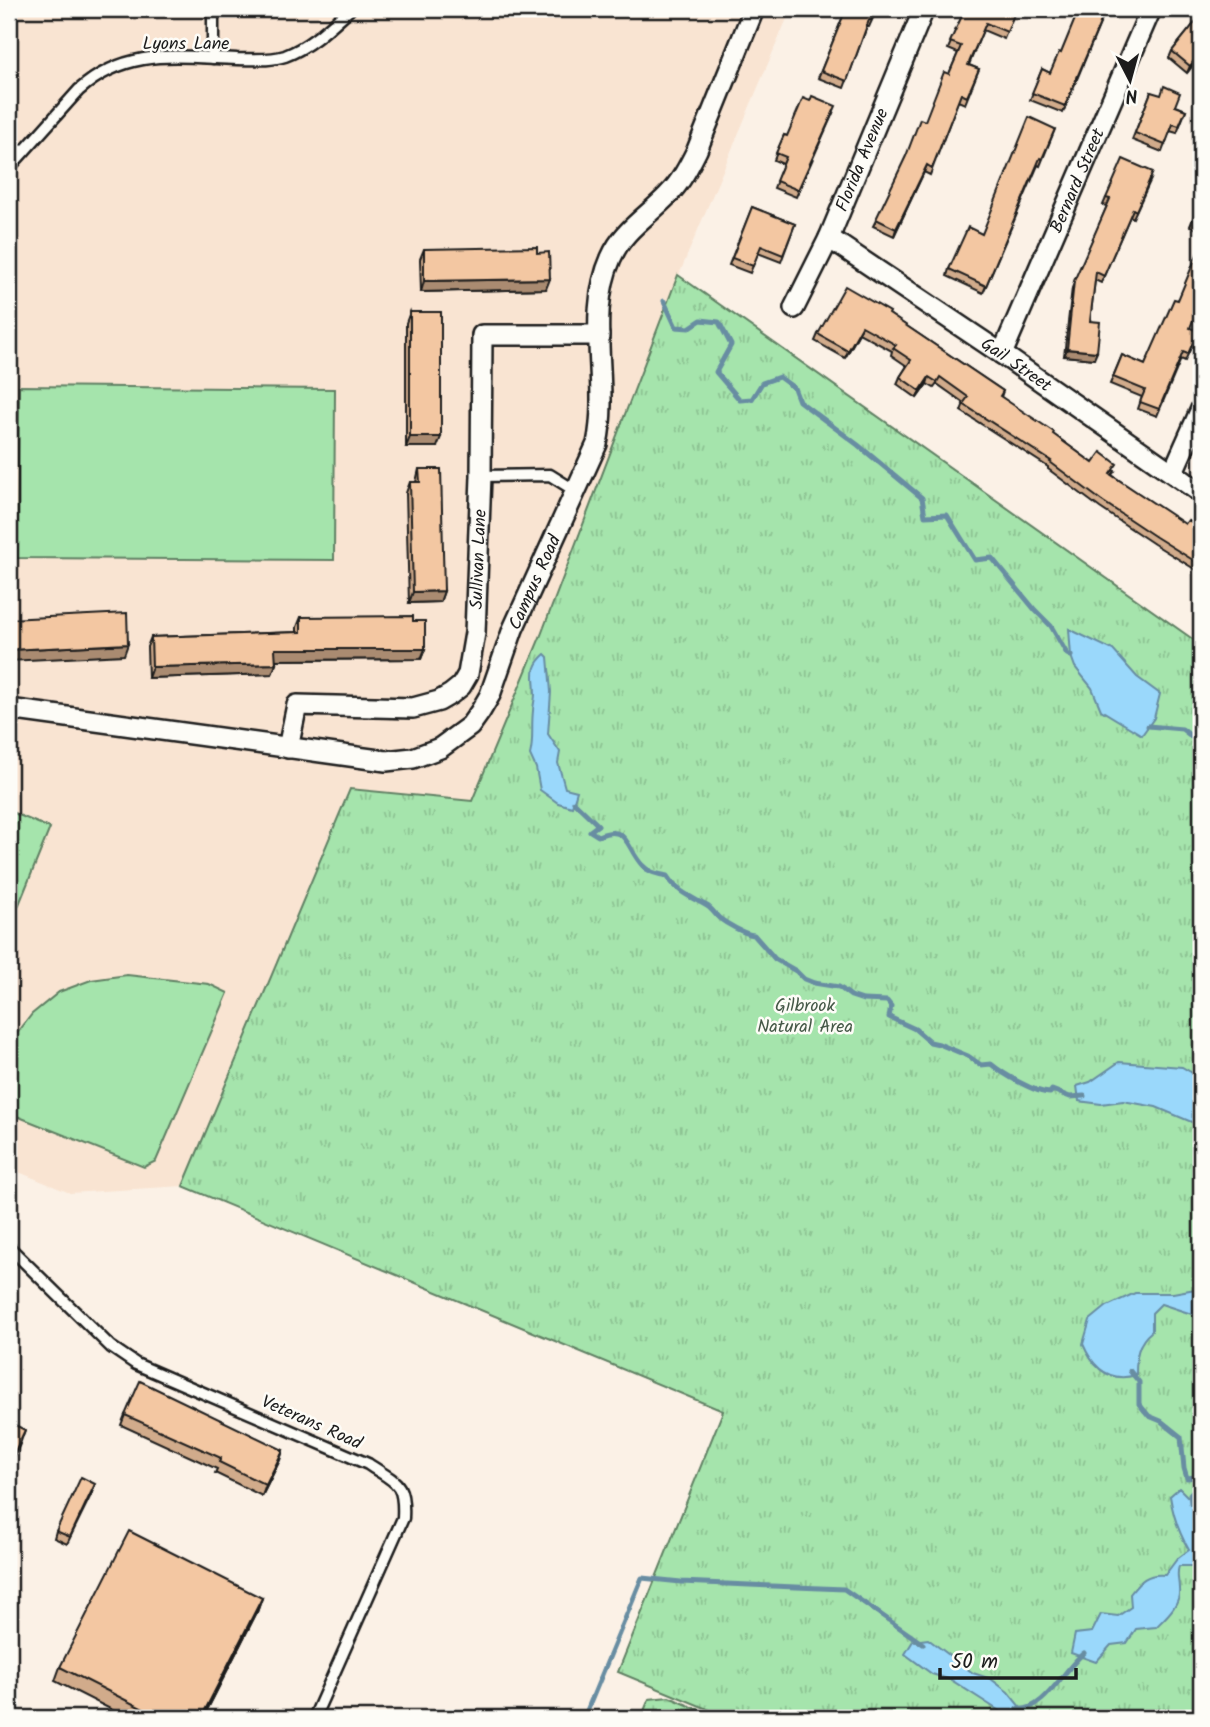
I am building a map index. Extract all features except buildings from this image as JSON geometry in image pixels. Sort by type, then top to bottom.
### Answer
[{"type":"street","name":"Campus Road","points":[[9,709],[376,761],[396,761],[433,751],[449,743],[470,726],[489,695],[513,629],[574,490],[592,457],[600,428],[599,335],[602,282],[611,258],[626,234],[671,192],[686,172],[754,9]]},
{"type":"street","name":"Florida Avenue","points":[[794,307],[830,238],[924,9]]},
{"type":"street","name":"Bernard Street","points":[[1002,354],[1151,9]]},
{"type":"street","name":"Gail Street","points":[[830,238],[1201,493]]},
{"type":"street","name":"Sullivan Lane","points":[[288,748],[297,705],[413,708],[439,701],[461,686],[468,674],[474,646],[481,476],[482,335],[599,335]]},
{"type":"street","points":[[1173,472],[1201,409]]},
{"type":"lane","points":[[213,9],[213,58]]},
{"type":"lane","name":"Lyons Lane","points":[[9,168],[79,90],[106,70],[135,59],[283,57],[300,49],[350,9]]},
{"type":"lane","points":[[9,150],[24,150]]},
{"type":"lane","points":[[481,476],[550,475],[574,490]]},
{"type":"lane","name":"Veterans Road","points":[[9,1247],[111,1347],[136,1364],[368,1464],[396,1482],[404,1496],[403,1518],[314,1718]]},
{"type":"shaded area","points":[[9,9],[791,9],[665,308],[541,635],[472,802],[349,789],[183,1186],[70,1193],[9,1168]]},
{"type":"green space","name":"Gilbrook Natural Area","points":[[678,275],[1201,645],[1201,1718],[729,1718],[618,1672],[723,1411],[183,1186],[350,789],[472,801],[541,635]]},
{"type":"green space","points":[[19,386],[335,389],[334,560],[17,558]]},
{"type":"green space","points":[[9,811],[50,828],[9,929]]},
{"type":"green space","points":[[127,975],[209,984],[228,993],[156,1161],[144,1167],[9,1113],[9,1044],[32,1014],[59,992],[91,980]]},
{"type":"green space","points":[[669,1697],[718,1718],[641,1718],[649,1699]]},
{"type":"water","points":[[1069,629],[1113,650],[1137,677],[1160,694],[1154,718],[1142,735],[1101,710],[1092,688],[1075,667],[1071,656]]},
{"type":"water","points":[[545,654],[548,657],[551,692],[548,734],[560,752],[558,763],[565,788],[577,791],[572,807],[558,803],[540,790],[536,768],[530,755],[535,696],[534,672]]},
{"type":"water","points":[[1119,1062],[1182,1067],[1201,1078],[1201,1126],[1156,1107],[1123,1101],[1101,1104],[1079,1101],[1077,1086],[1090,1082]]},
{"type":"water","points":[[1201,1288],[1201,1317],[1161,1304],[1152,1313],[1152,1331],[1138,1350],[1136,1375],[1118,1377],[1103,1372],[1087,1353],[1083,1344],[1090,1320],[1107,1306],[1135,1293],[1173,1293]]},
{"type":"water","points":[[1179,1488],[1201,1510],[1201,1566],[1179,1566],[1178,1600],[1156,1627],[1136,1629],[1127,1643],[1111,1645],[1096,1662],[1071,1653],[1075,1634],[1092,1632],[1101,1614],[1118,1616],[1131,1607],[1130,1594],[1141,1582],[1153,1575],[1165,1575],[1177,1559],[1189,1550],[1177,1524],[1170,1496]]},
{"type":"water","points":[[928,1639],[973,1673],[991,1679],[1008,1692],[1029,1718],[1002,1718],[1001,1712],[951,1680],[932,1674],[905,1654],[913,1641]]},
{"type":"waterway","points":[[664,301],[676,327],[689,328],[701,320],[719,322],[731,345],[716,372],[740,400],[752,399],[762,383],[779,377],[794,388],[799,401],[922,498],[925,516],[947,515],[975,560],[992,558],[1051,626],[1067,654],[1071,656]]},
{"type":"waterway","points":[[1148,726],[1182,729],[1201,744]]},
{"type":"waterway","points":[[574,802],[598,825],[590,831],[598,836],[608,833],[621,835],[645,868],[667,876],[680,890],[709,907],[719,918],[754,935],[775,959],[804,979],[839,987],[851,996],[863,1000],[887,1001],[891,1006],[889,1017],[915,1029],[930,1042],[968,1056],[981,1065],[991,1064],[1028,1086],[1044,1092],[1050,1093],[1052,1090],[1070,1097],[1084,1096]]},
{"type":"waterway","points":[[1130,1371],[1139,1382],[1139,1404],[1149,1416],[1161,1421],[1181,1437],[1187,1478],[1195,1477],[1196,1488],[1190,1494],[1191,1503]]},
{"type":"waterway","points":[[584,1718],[642,1578],[844,1589],[923,1644]]},
{"type":"waterway","points":[[1017,1709],[1027,1708],[1045,1697],[1084,1653]]}]
